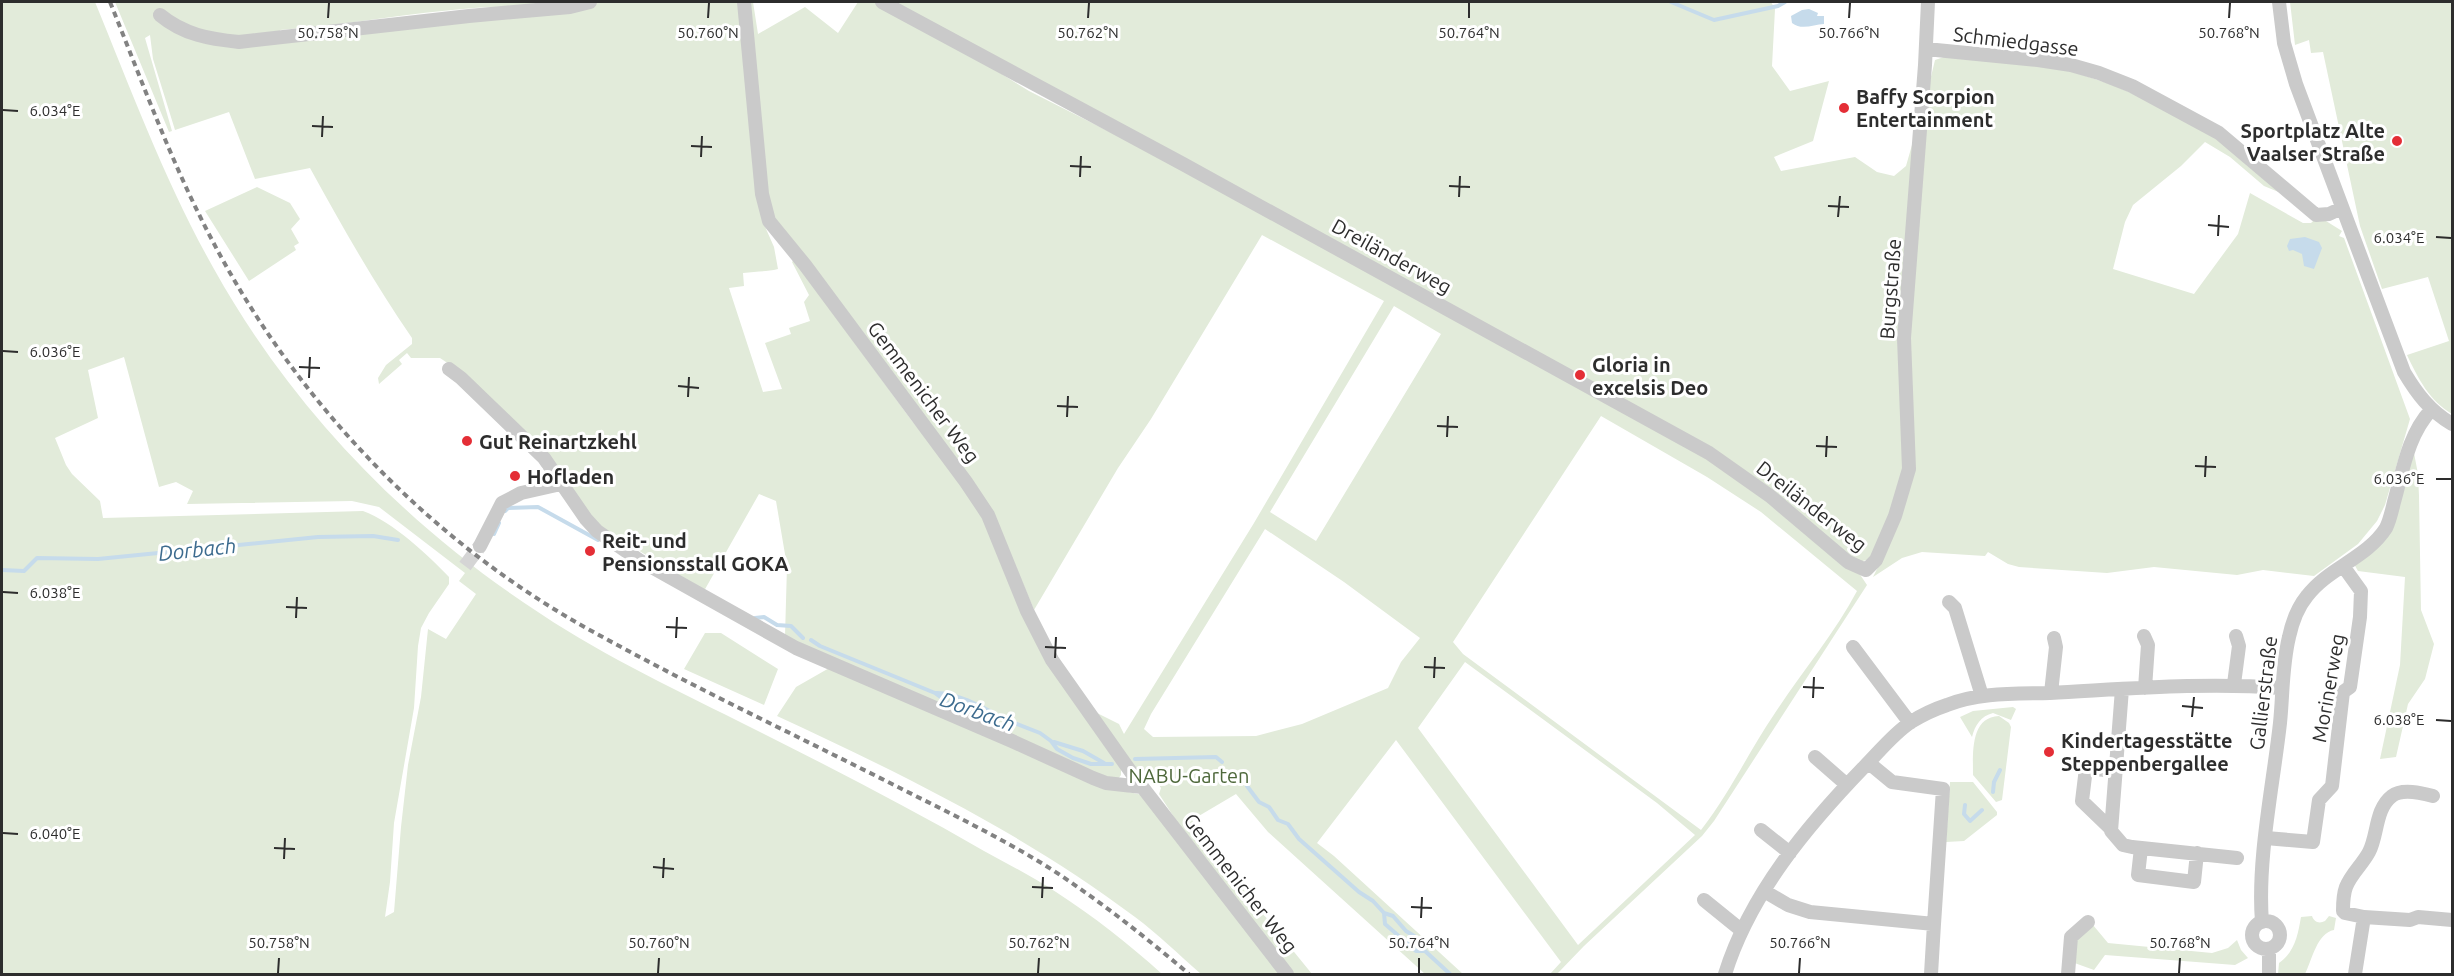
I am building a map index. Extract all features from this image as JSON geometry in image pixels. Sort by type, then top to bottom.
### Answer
[{"type":"street","points":[[160,15],[185,32],[202,38],[239,42],[570,7],[590,2]]},
{"type":"street","name":"Gemmenicher Weg","points":[[744,2],[762,194],[769,221],[805,265],[988,515],[1027,611],[1052,660],[1084,708],[1287,975]]},
{"type":"street","name":"Dreiländerweg","points":[[882,2],[1183,164],[1708,453],[1770,496],[1848,562],[1866,570]]},
{"type":"street","name":"Burgstraße","points":[[1866,570],[1876,560],[1895,516],[1909,469],[1904,338],[1928,2]]},
{"type":"street","points":[[2279,2],[2284,44],[2296,84],[2404,372],[2416,392],[2431,410],[2452,424]]},
{"type":"street","name":"Schmiedgasse","points":[[1926,50],[2038,60],[2099,73],[2161,101],[2219,133],[2316,215],[2329,214],[2342,208]]},
{"type":"street","points":[[449,369],[544,458],[586,519],[612,542],[667,577],[777,639],[1093,778],[1106,783],[1142,787]]},
{"type":"street","name":"Gallierstraße","points":[[2269,975],[2269,949],[2277,944],[2279,933],[2273,924],[2262,922],[2260,907],[2280,722],[2281,688],[2289,636],[2306,596],[2320,580],[2365,549],[2387,526],[2412,438],[2420,422],[2431,410]]},
{"type":"street","points":[[480,546],[502,503],[521,493],[561,484]]},
{"type":"street","name":"Morinerweg","points":[[2266,838],[2313,842],[2319,800],[2332,786],[2343,692],[2350,687],[2360,617],[2361,591],[2343,566]]},
{"type":"street","points":[[1949,602],[1955,608],[1982,696]]},
{"type":"street","points":[[2144,636],[2148,645],[2145,688]]},
{"type":"street","points":[[2234,684],[2239,646],[2236,636]]},
{"type":"street","points":[[2051,693],[2056,647],[2054,638]]},
{"type":"street","points":[[1853,647],[1910,723]]},
{"type":"street","points":[[1725,975],[1741,930],[1790,853],[1847,785],[1893,736],[1910,723],[1949,704],[1982,696],[2234,684],[2281,688]]},
{"type":"street","points":[[2109,827],[2122,689]]},
{"type":"street","points":[[1815,757],[1847,785]]},
{"type":"street","points":[[1869,763],[1892,782],[1943,789],[1931,975]]},
{"type":"street","points":[[2115,771],[2086,768],[2082,801],[2109,827],[2116,840],[2123,845],[2264,859]]},
{"type":"street","points":[[2433,796],[2409,792],[2393,794],[2381,814],[2369,852],[2350,877],[2345,890],[2343,911],[2345,914],[2364,917],[2410,920],[2418,917],[2452,920]]},
{"type":"street","points":[[1761,830],[1790,853]]},
{"type":"street","points":[[2141,848],[2138,875],[2194,882],[2198,853]]},
{"type":"street","points":[[1764,891],[1788,905],[1810,912],[1934,924]]},
{"type":"street","points":[[1704,900],[1741,930]]},
{"type":"street","points":[[2355,975],[2364,917]]},
{"type":"street","points":[[2068,975],[2071,937],[2088,922]]},
{"type":"green space","points":[[2,2],[95,2],[150,137],[180,204],[214,269],[279,370],[316,417],[399,504],[492,580],[566,630],[645,674],[869,788],[1029,876],[1097,921],[1162,974],[2,974]],"holes":[[[124,357],[159,487],[176,482],[193,491],[187,504],[352,501],[379,507],[465,573],[459,581],[476,594],[446,639],[428,629],[421,697],[408,765],[394,912],[385,917],[394,823],[414,708],[421,628],[449,584],[449,577],[398,531],[363,511],[103,518],[100,501],[72,474],[55,438],[98,418],[88,370]]]},
{"type":"green space","name":"NABU-Garten","points":[[115,2],[580,2],[541,7],[450,10],[280,30],[280,42],[451,19],[552,13],[597,2],[739,2],[742,33],[749,33],[747,2],[753,2],[758,34],[805,7],[838,33],[858,2],[876,2],[957,46],[1029,91],[1181,168],[1712,462],[1766,499],[1859,573],[1867,585],[1714,821],[1702,836],[1557,974],[1550,974],[1561,962],[1396,740],[1317,843],[1463,974],[1425,974],[1268,832],[1236,794],[1192,820],[1235,879],[1312,974],[1201,974],[1135,917],[1093,887],[1006,832],[916,783],[777,716],[796,687],[831,667],[1102,787],[1143,795],[1206,879],[1215,874],[1192,845],[1159,794],[1161,788],[1154,778],[1146,782],[1091,710],[1119,724],[1124,734],[1254,523],[1384,301],[1262,235],[1151,419],[1118,468],[1034,610],[993,512],[972,480],[883,367],[810,263],[780,226],[763,222],[774,247],[778,269],[743,273],[744,286],[729,288],[763,392],[782,389],[765,343],[791,334],[789,328],[810,321],[804,302],[809,295],[792,262],[794,260],[912,421],[958,477],[984,516],[1033,634],[1071,697],[1121,766],[1121,775],[1118,779],[1109,780],[860,672],[785,636],[787,566],[776,501],[759,494],[704,591],[596,524],[573,496],[548,458],[440,358],[411,358],[407,353],[399,360],[402,364],[379,384],[378,378],[386,365],[412,344],[412,338],[371,275],[310,168],[255,179],[229,112],[175,130],[153,59],[150,35],[145,38],[172,131],[169,132]],"holes":[[[1394,306],[1441,334],[1316,541],[1270,512]],[[1601,416],[1707,477],[1761,512],[1857,591],[1839,622],[1785,698],[1701,830],[1463,654],[1453,642]],[[1265,529],[1344,582],[1420,638],[1401,662],[1388,688],[1302,724],[1256,736],[1153,737],[1144,729]],[[1465,662],[1657,803],[1695,835],[1578,945],[1418,728]]]},
{"type":"green space","points":[[895,2],[1771,2],[1775,9],[1772,66],[1790,91],[1829,81],[1813,141],[1774,157],[1781,171],[1855,157],[1877,172],[1894,176],[1906,166],[1912,145],[1928,116],[1930,81],[1935,60],[1944,57],[2058,67],[2110,84],[2164,107],[2221,141],[2281,193],[2264,186],[2230,157],[2205,142],[2181,166],[2133,205],[2125,222],[2113,269],[2194,294],[2238,234],[2250,193],[2303,223],[2311,223],[2318,216],[2342,231],[2339,236],[2344,238],[2410,419],[2385,505],[2377,521],[2358,544],[2314,576],[2263,570],[2237,575],[2154,567],[2107,573],[2019,567],[2008,564],[1988,552],[1985,556],[1922,552],[1902,558],[1873,577],[1891,541],[1867,560],[1858,562],[1771,493]]},
{"type":"green space","name":"Sportplatz Alte Vaalser Straße","points":[[2290,2],[2452,2],[2452,414],[2431,396],[2420,381],[2407,355],[2449,341],[2428,277],[2382,289],[2360,226],[2323,52],[2311,53],[2309,40],[2295,45]]},
{"type":"green space","points":[[257,187],[290,203],[300,219],[291,229],[299,243],[294,246],[296,250],[249,281],[205,211]]},
{"type":"green space","points":[[2414,453],[2419,496],[2421,610],[2434,644],[2425,679],[2408,704],[2396,757],[2380,759],[2400,665],[2405,577],[2358,571],[2354,564],[2384,539]]},
{"type":"green space","points":[[705,633],[721,633],[778,669],[764,705],[684,669]]},
{"type":"green space","points":[[2013,707],[2016,709],[2011,720],[1993,713],[1989,714],[1979,722],[1972,737],[1960,717],[1973,711]]},
{"type":"green space","points":[[1999,716],[2011,727],[2002,800],[1996,802],[1973,775],[1973,757],[1978,730],[1990,718]]},
{"type":"green space","points":[[1950,782],[1973,782],[1997,812],[1997,815],[1964,841],[1946,842]]},
{"type":"green space","points":[[2312,916],[2315,921],[2319,922],[2325,921],[2329,916],[2336,918],[2334,930],[2323,936],[2319,942],[2305,974],[2278,974],[2279,963],[2289,954],[2295,942],[2301,917]]},
{"type":"green space","points":[[2093,925],[2108,943],[2212,953],[2228,948],[2237,940],[2241,950],[2248,958],[2235,965],[2105,955],[2094,970],[2069,961],[2071,937]]},
{"type":"water","points":[[1809,9],[1818,13],[1817,16],[1824,16],[1824,24],[1804,27],[1792,23],[1791,16]]},
{"type":"water","points":[[2305,237],[2319,242],[2322,248],[2314,269],[2304,266],[2302,254],[2293,250],[2289,251],[2287,246],[2290,239]]},
{"type":"waterway","points":[[1671,2],[1714,20],[1778,6],[1785,2]]},
{"type":"waterway","name":"Dorbach","points":[[505,511],[508,508],[538,507],[598,540]]},
{"type":"waterway","name":"Dorbach","points":[[494,534],[499,523]]},
{"type":"waterway","name":"Dorbach","points":[[2,570],[24,571],[37,558],[98,559],[318,537],[373,536],[398,540]]},
{"type":"waterway","name":"Dorbach","points":[[755,618],[764,617],[777,625],[791,626],[803,638]]},
{"type":"waterway","name":"Dorbach","points":[[811,640],[820,646],[935,693],[947,702],[978,715],[999,717],[1040,733],[1057,749],[1073,758],[1091,764],[1112,764]]},
{"type":"waterway","points":[[935,693],[959,697],[998,716]]},
{"type":"waterway","points":[[1054,742],[1083,751],[1104,763]]},
{"type":"waterway","name":"Dorbach","points":[[1135,759],[1216,757],[1222,762]]},
{"type":"waterway","points":[[1993,792],[1994,782],[2000,770]]},
{"type":"waterway","name":"Dorbach","points":[[1247,786],[1259,802],[1269,807],[1278,820],[1288,824],[1299,839],[1359,892],[1373,901],[1384,913],[1385,924],[1416,951],[1425,951],[1450,974]]},
{"type":"waterway","points":[[1965,805],[1964,814],[1970,821],[1982,810]]},
{"type":"waterway","points":[[1384,913],[1393,916],[1406,931],[1419,939],[1425,951]]},
{"type":"tunnel","points":[[465,566],[480,546]]},
{"type":"railway","points":[[110,2],[157,121],[196,209],[245,298],[283,355],[325,409],[371,461],[421,509],[473,553],[529,593],[588,629],[703,690],[975,826],[1032,858],[1104,906],[1189,974]]},
{"type":"place","name":"Baffy Scorpion Entertainment","points":[[1844,108]]},
{"type":"place","name":"Sportplatz Alte Vaalser Straße","points":[[2397,141]]},
{"type":"place","name":"Gloria in excelsis Deo","points":[[1580,375]]},
{"type":"place","name":"Gut Reinartzkehl","points":[[467,441]]},
{"type":"place","name":"Hofladen","points":[[515,476]]},
{"type":"place","name":"Reit- und Pensionsstall GOKA","points":[[590,551]]},
{"type":"place","name":"Kindertagesstätte Steppenbergallee","points":[[2049,752]]}]
